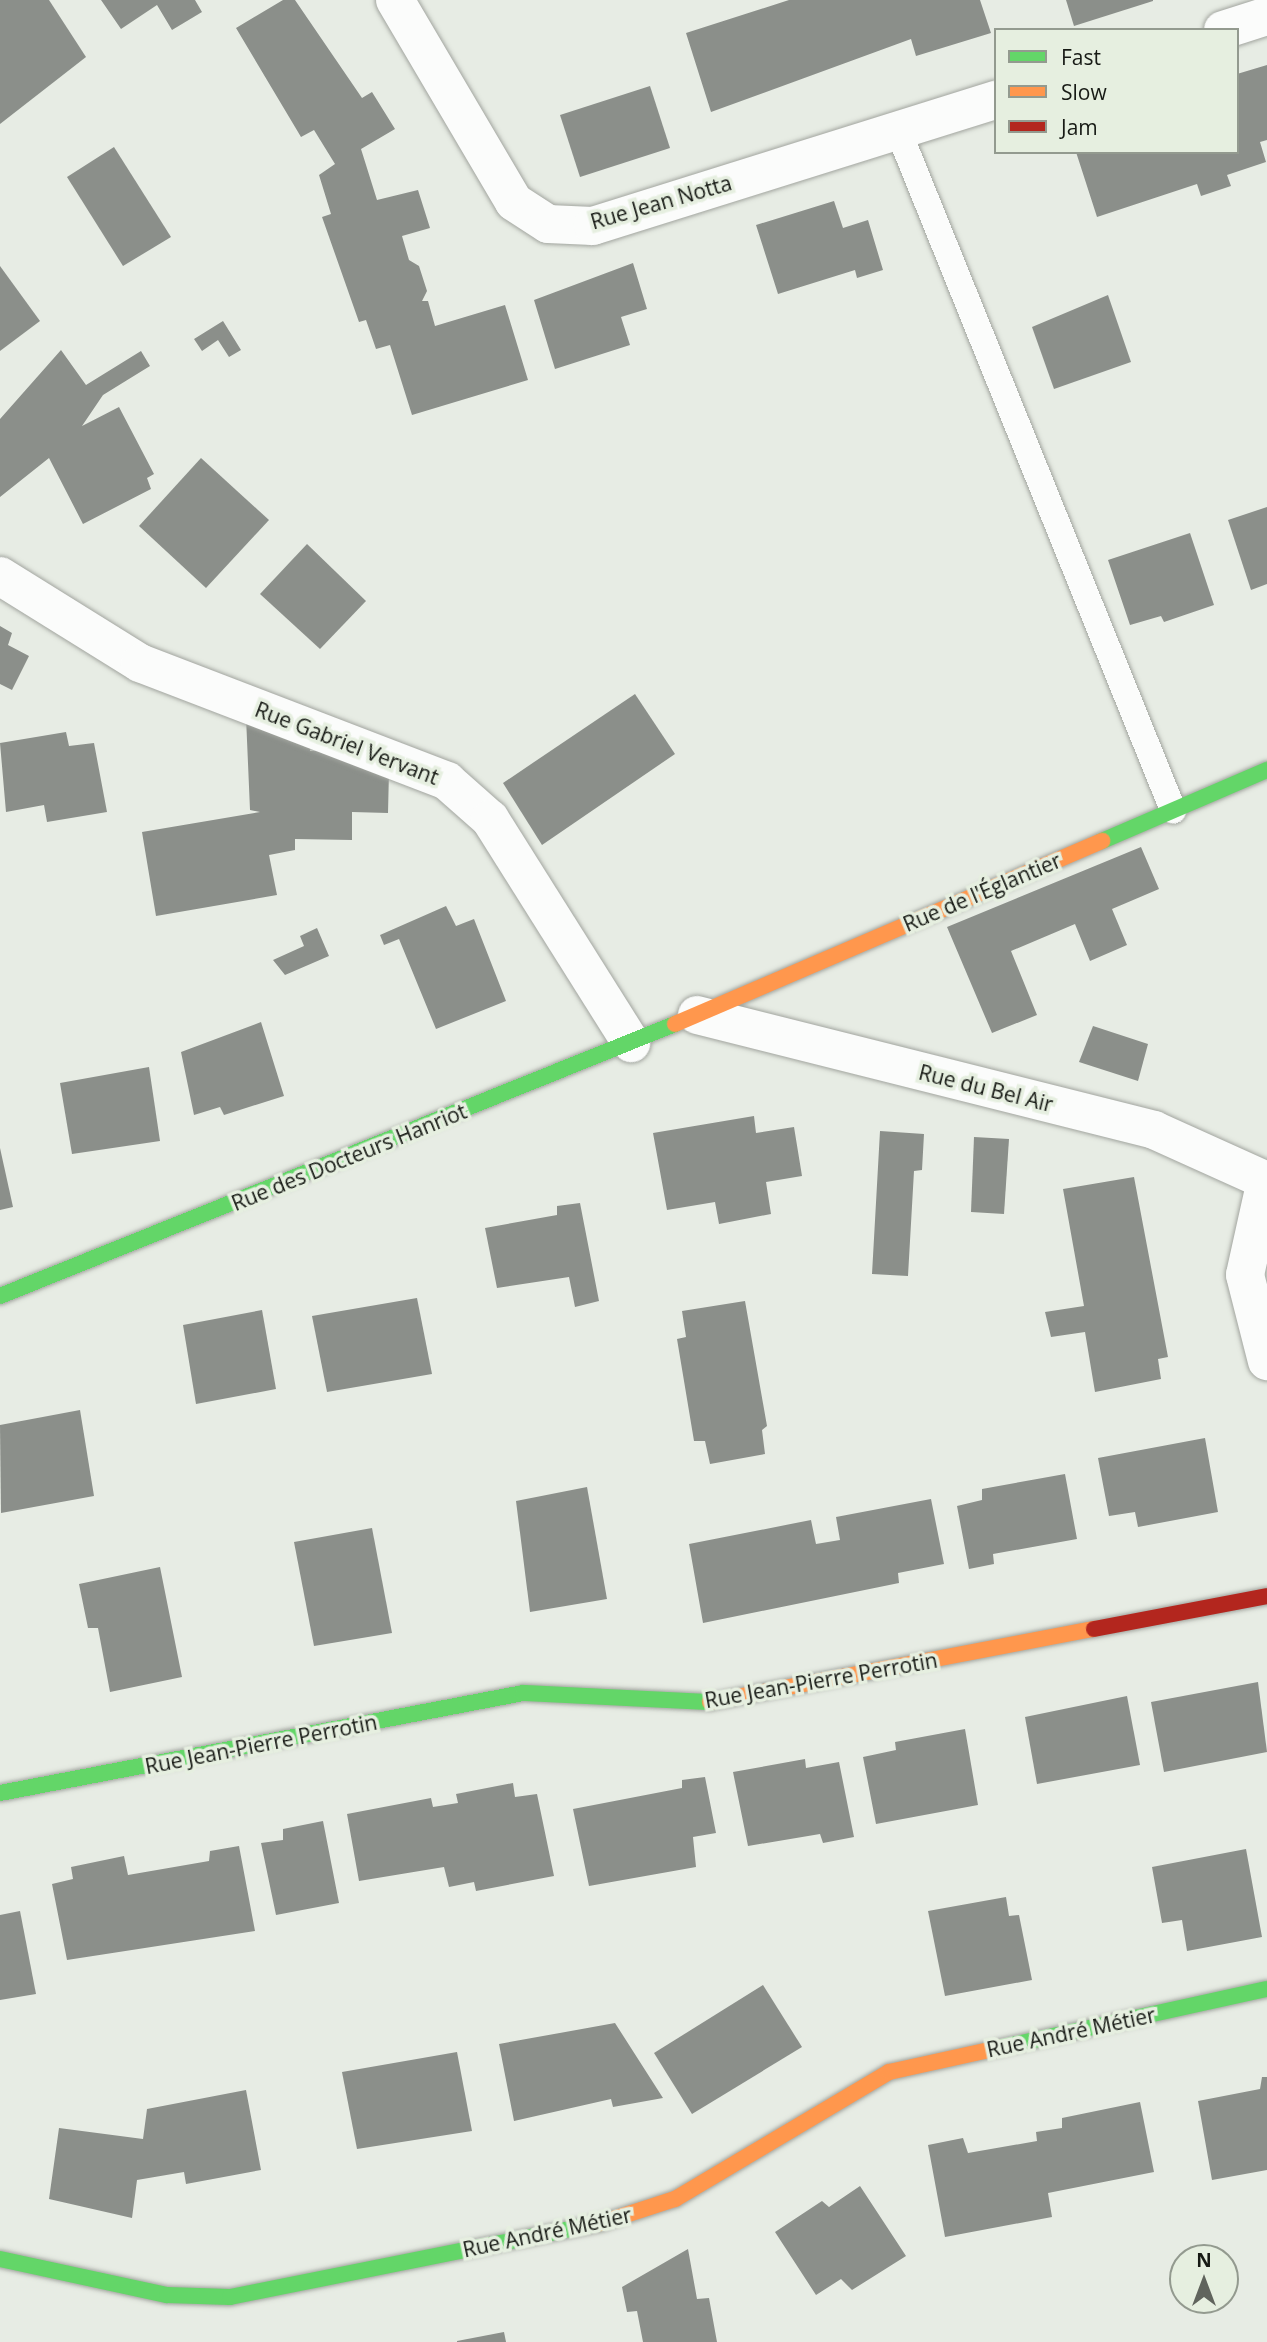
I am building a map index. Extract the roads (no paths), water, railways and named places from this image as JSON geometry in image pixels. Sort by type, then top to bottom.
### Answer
[{"type":"street","name":"Rue Jean Notta","points":[[395,0],[514,202],[548,224],[593,226],[994,101]]},
{"type":"street","points":[[1229,28],[1267,16]]},
{"type":"street","name":"Rue Gabriel Vervant","points":[[0,576],[140,663],[447,781],[490,819],[631,1043]]},
{"type":"street","name":"Rue de l'Églantier","points":[[697,1015],[1267,769]]},
{"type":"street","name":"Rue des Docteurs Hanriot","points":[[0,1296],[697,1015]]},
{"type":"street","name":"Rue du Bel Air","points":[[697,1015],[1154,1130],[1266,1181]]},
{"type":"street","points":[[1266,1181],[1245,1275],[1267,1362]]},
{"type":"street","name":"Rue Jean-Pierre Perrotin","points":[[0,1793],[523,1693],[703,1703],[1267,1596]]},
{"type":"street","name":"Rue André Métier","points":[[0,2259],[167,2295],[230,2297],[624,2219],[675,2199],[889,2072],[1267,1989]]},
{"type":"lane","points":[[898,131],[1173,810]]}]
